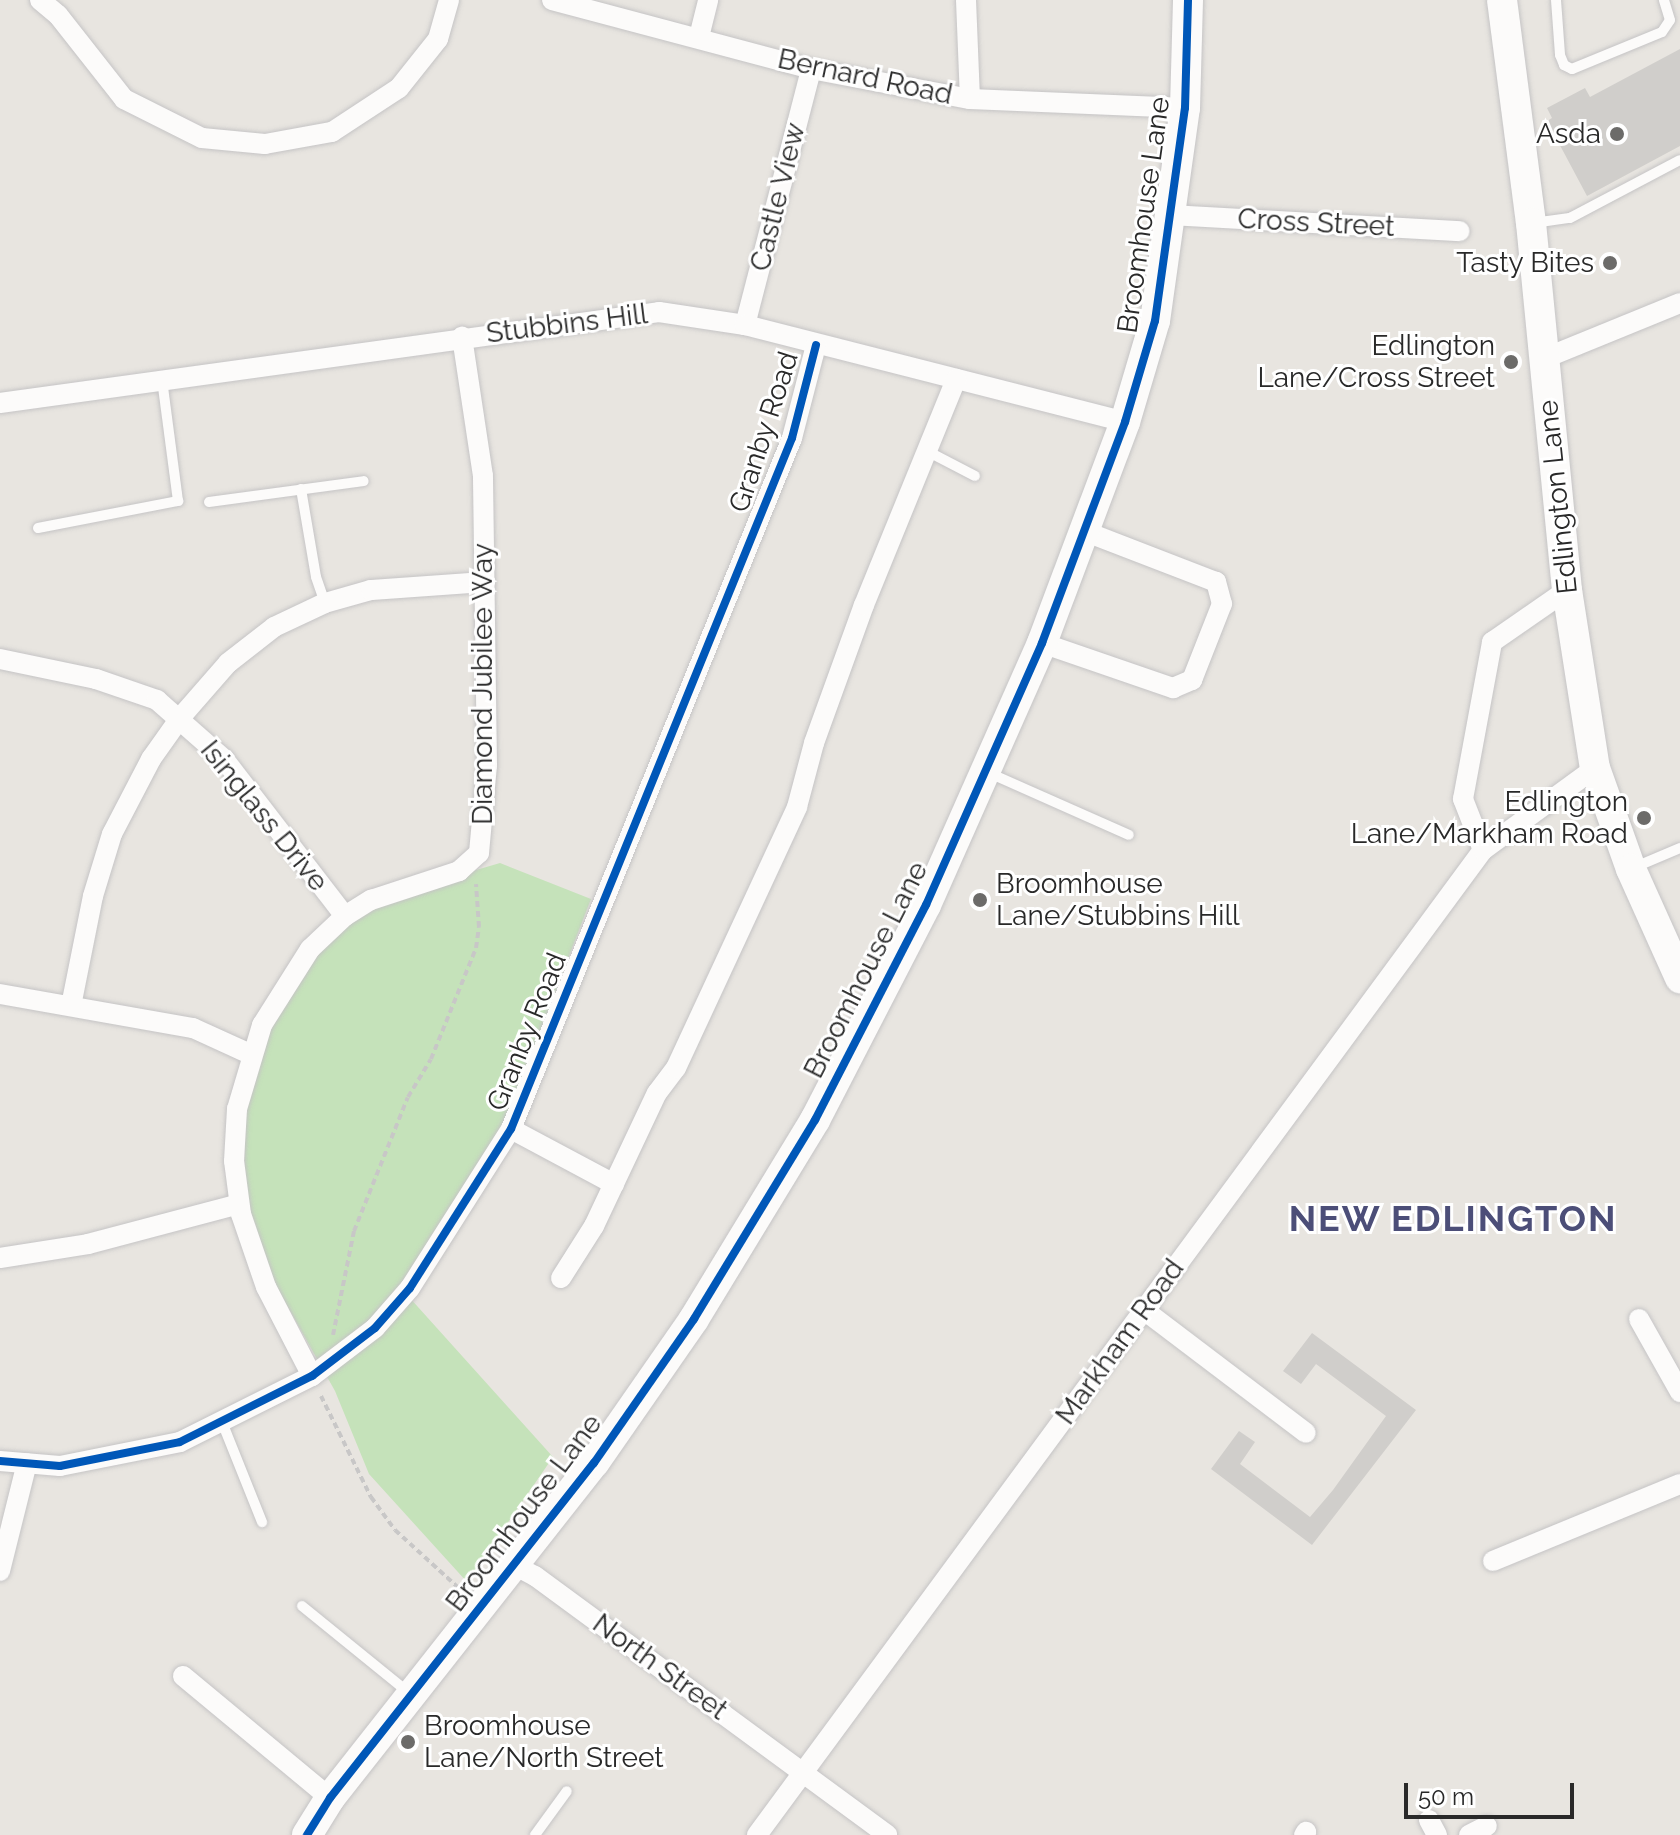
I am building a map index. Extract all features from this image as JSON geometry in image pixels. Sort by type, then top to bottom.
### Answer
[{"type":"street","points":[[40,0],[58,15],[124,99],[202,138],[265,144],[332,132],[399,88],[438,39],[449,0]]},
{"type":"street","name":"Bernard Road","points":[[552,0],[811,69],[970,99],[1185,108]]},
{"type":"street","points":[[699,37],[708,0]]},
{"type":"street","points":[[966,0],[970,99]]},
{"type":"street","name":"Broomhouse Lane","points":[[307,1835],[330,1798],[594,1463],[694,1319],[815,1120],[893,973],[1042,643],[1125,422],[1155,321],[1171,215],[1185,108],[1188,0]]},
{"type":"street","name":"Edlington Lane","points":[[1502,0],[1531,223],[1567,590],[1595,768],[1631,869],[1680,978]]},
{"type":"street","name":"Castle View","points":[[745,325],[811,69]]},
{"type":"street","name":"Cross Street","points":[[1171,215],[1460,231]]},
{"type":"street","points":[[1543,359],[1680,303]]},
{"type":"street","name":"Stubbins Hill","points":[[0,403],[659,312],[745,325],[1125,422]]},
{"type":"street","name":"Diamond Jubilee Way","points":[[312,1376],[266,1287],[239,1204],[234,1135],[250,1054],[292,973],[310,949],[345,916],[371,900],[459,871],[479,853],[487,765],[483,476],[462,337]]},
{"type":"street","name":"Granby Road","points":[[0,1461],[60,1466],[180,1442],[312,1376],[375,1328],[410,1288],[511,1129],[792,438],[816,345]]},
{"type":"street","points":[[561,1278],[614,1184],[657,1093],[676,1068],[797,807],[814,743],[864,605],[956,379]]},
{"type":"street","points":[[1042,643],[1173,688],[1192,680],[1222,604],[1216,582],[1084,531]]},
{"type":"street","points":[[71,1006],[93,896],[112,834],[151,759],[180,718],[228,663],[274,627],[325,603],[371,590],[485,582]]},
{"type":"street","points":[[1483,850],[1463,799],[1492,642],[1567,590]]},
{"type":"street","name":"Isinglass Drive","points":[[0,659],[96,679],[157,700],[224,759],[345,916]]},
{"type":"street","name":"Markham Road","points":[[757,1835],[1483,850],[1595,768]]},
{"type":"street","points":[[0,994],[193,1028],[250,1054]]},
{"type":"street","points":[[511,1129],[614,1184]]},
{"type":"street","points":[[0,1258],[88,1244],[239,1204]]},
{"type":"street","points":[[1144,1310],[1306,1433]]},
{"type":"street","points":[[1639,1319],[1680,1392]]},
{"type":"street","points":[[0,1571],[27,1463]]},
{"type":"street","points":[[1493,1561],[1680,1484]]},
{"type":"street","name":"North Street","points":[[514,1565],[535,1576],[887,1835]]},
{"type":"street","points":[[183,1676],[330,1798]]},
{"type":"lane","points":[[1556,0],[1560,55],[1564,65],[1572,69],[1662,32],[1670,20],[1664,0]]},
{"type":"lane","points":[[1531,223],[1570,218],[1680,160]]},
{"type":"lane","points":[[38,528],[178,501],[162,380]]},
{"type":"lane","points":[[927,451],[975,476]]},
{"type":"lane","points":[[209,502],[364,481]]},
{"type":"lane","points":[[301,489],[316,577],[325,603]]},
{"type":"lane","points":[[985,771],[1129,835]]},
{"type":"lane","points":[[1631,869],[1680,848]]},
{"type":"lane","points":[[222,1422],[262,1522]]},
{"type":"lane","points":[[302,1606],[411,1695]]},
{"type":"lane","points":[[535,1835],[567,1791]]},
{"type":"path","points":[[335,1360],[330,1347],[354,1231],[408,1097],[431,1059],[476,948],[479,927],[471,862]]},
{"type":"path","points":[[312,1376],[371,1497],[395,1530],[482,1607]]},
{"type":"green space","points":[[500,863],[591,899],[504,1125],[400,1287],[553,1457],[467,1582],[369,1474],[335,1391],[275,1284],[245,1203],[244,1105],[271,1027],[311,953],[371,901]]},
{"type":"building","name":"Asda","points":[[1680,49],[1680,146],[1587,196],[1547,121],[1552,118],[1547,108],[1585,88],[1590,97]]},
{"type":"building","points":[[1312,1333],[1416,1410],[1312,1545],[1211,1469],[1239,1431],[1255,1442],[1240,1464],[1310,1517],[1333,1490],[1386,1416],[1316,1364],[1301,1384],[1283,1371]]},
{"type":"cycle path","points":[[307,1835],[330,1798],[594,1463],[694,1319],[815,1120],[926,905],[1042,643],[1125,422],[1155,321],[1185,108],[1188,0]]},
{"type":"cycle path","points":[[0,1461],[60,1466],[180,1442],[312,1376],[375,1328],[410,1288],[511,1129],[792,438],[816,345]]},
{"type":"place","name":"Asda","points":[[1617,134]]},
{"type":"place","name":"Tasty Bites","points":[[1610,263]]},
{"type":"place","name":"Edlington Lane/Cross Street","points":[[1511,362]]},
{"type":"place","name":"Edlington Lane/Markham Road","points":[[1644,818]]},
{"type":"place","name":"Broomhouse Lane/Stubbins Hill","points":[[980,900]]},
{"type":"place","name":"Broomhouse Lane/North Street","points":[[408,1742]]},
{"type":"district","name":"NEW EDLINGTON","points":[[1453,1219]]}]
